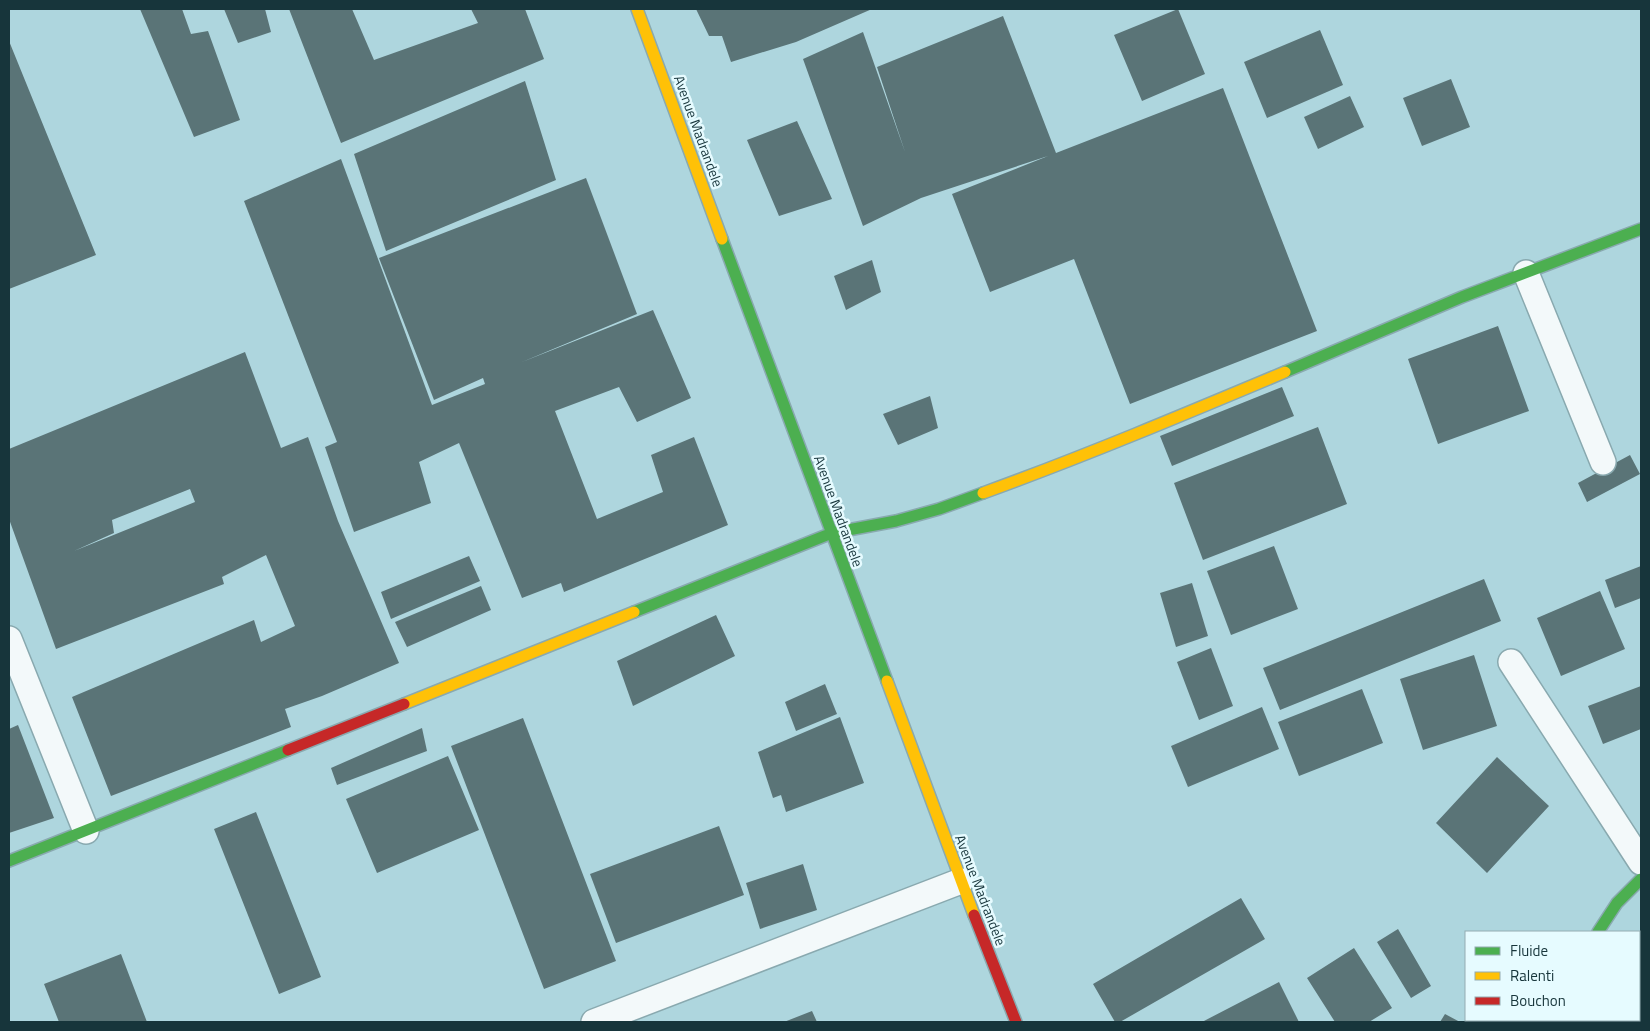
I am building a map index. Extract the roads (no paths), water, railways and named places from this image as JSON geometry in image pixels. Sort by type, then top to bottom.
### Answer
[{"type":"street","name":"Avenue Madrandele","points":[[637,9],[961,881],[1016,1022]]},
{"type":"street","points":[[9,861],[832,533],[896,521],[939,509],[1028,477],[1169,421],[1462,297],[1641,229]]},
{"type":"street","points":[[1526,273],[1603,462]]},
{"type":"street","points":[[9,640],[86,831]]},
{"type":"street","points":[[1511,662],[1641,862]]},
{"type":"street","points":[[1599,931],[1617,903],[1641,879]]},
{"type":"street","points":[[594,1022],[961,881]]}]
